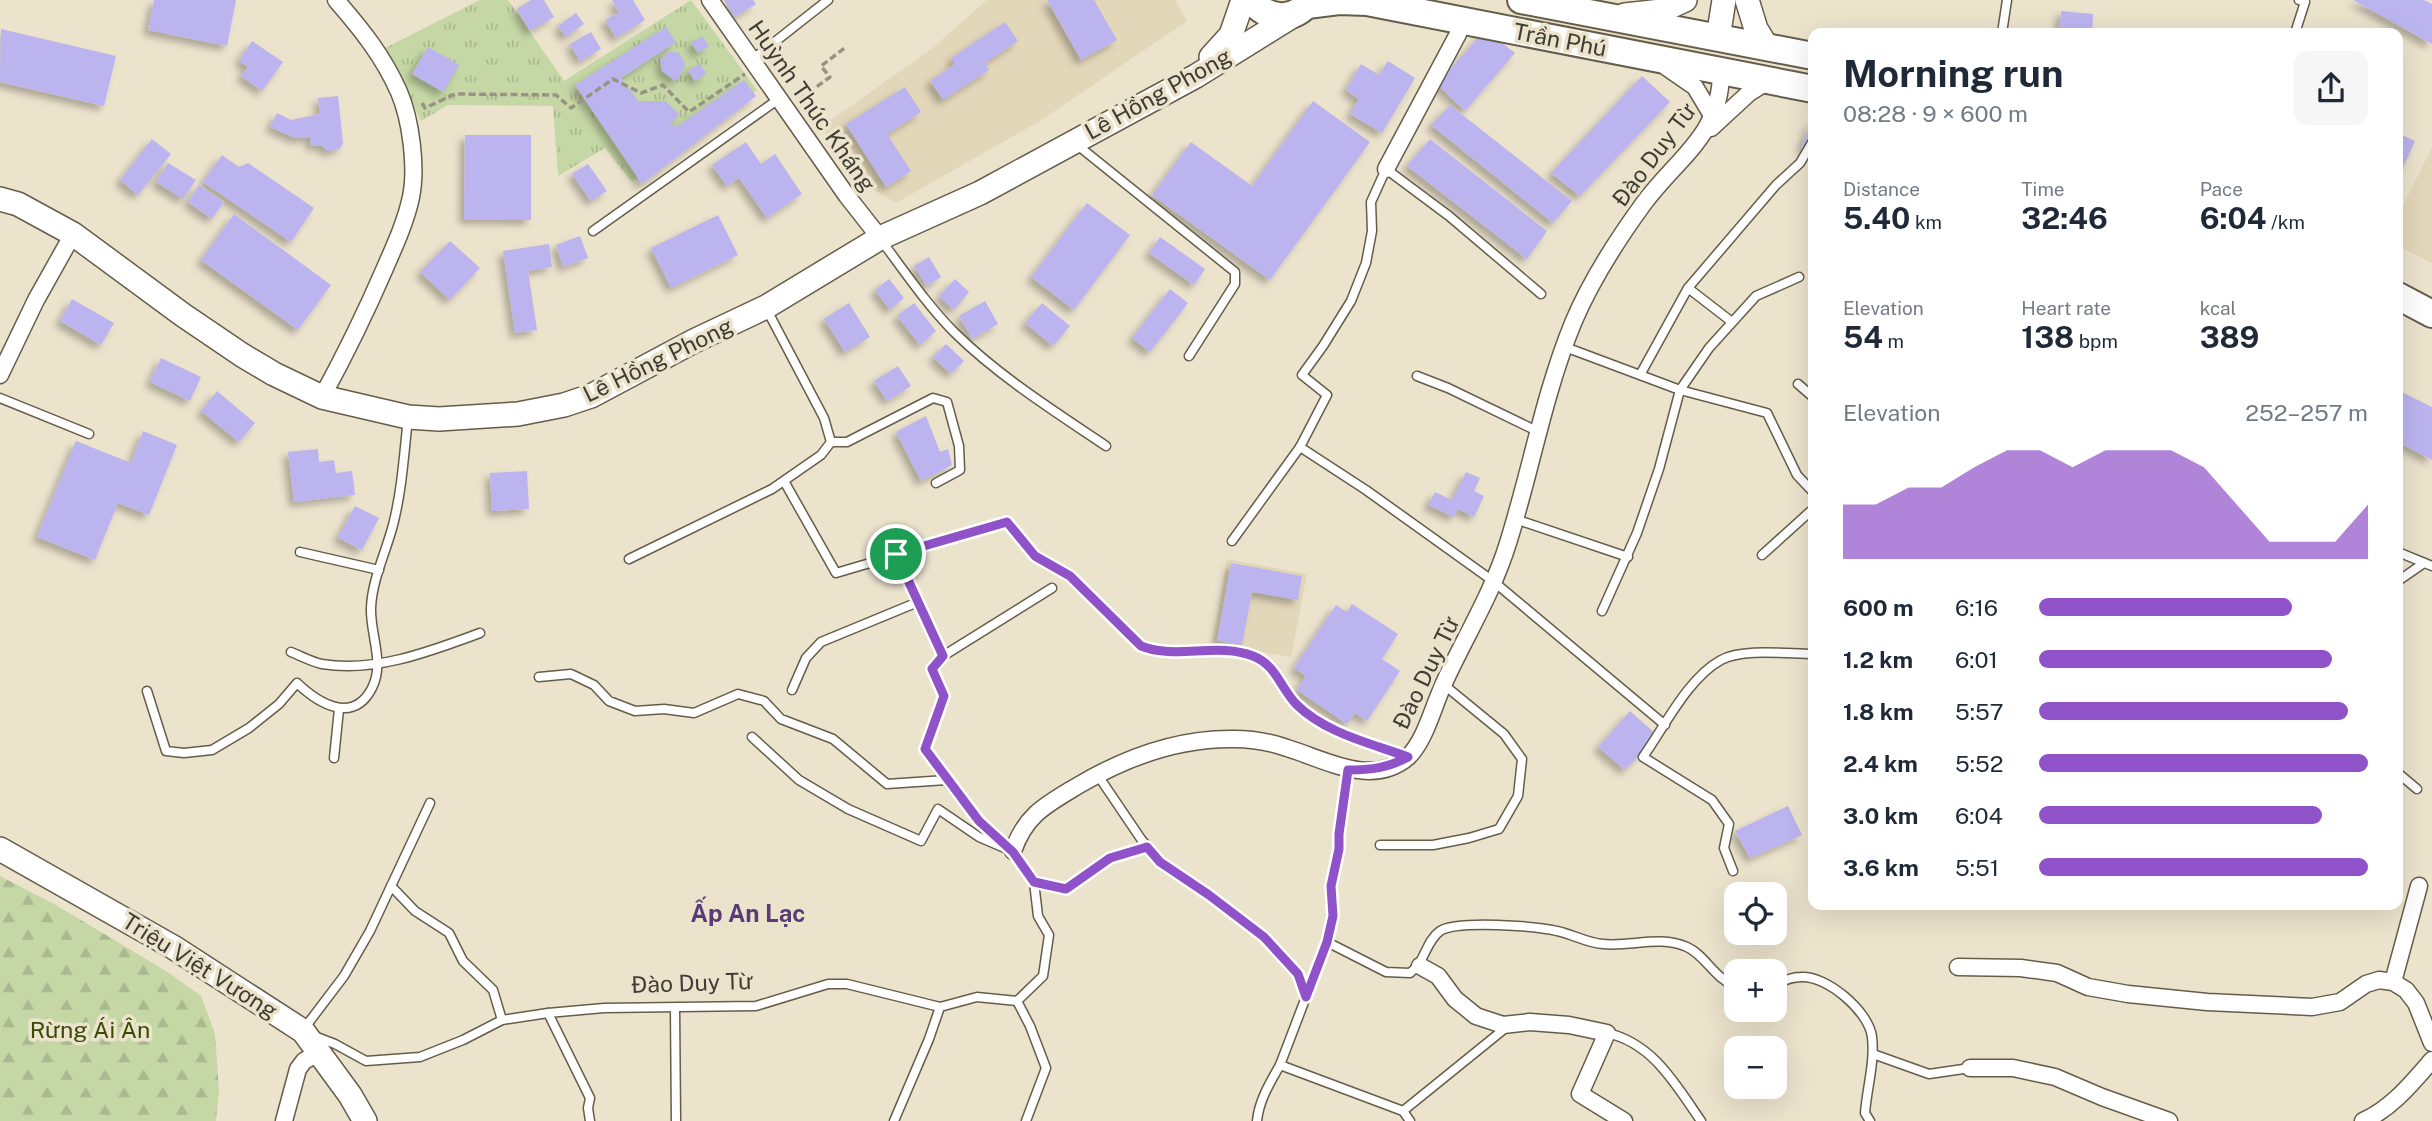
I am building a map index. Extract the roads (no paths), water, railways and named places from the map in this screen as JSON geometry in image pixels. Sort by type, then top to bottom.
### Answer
[{"type":"main road","name":"Trần Phú","points":[[1251,0],[1257,8],[1278,17],[1305,6],[1339,1],[1367,2],[1808,88]]},
{"type":"main road","name":"Trần Phú","points":[[1521,0],[1808,55]]},
{"type":"main road","points":[[1718,38],[1721,72]]},
{"type":"main road","points":[[2403,299],[2432,314]]},
{"type":"street","points":[[322,397],[349,346],[393,250],[411,197],[413,170],[408,120],[400,94],[374,45],[336,0]]},
{"type":"street","name":"Huỳnh Thúc Kháng","points":[[710,0],[847,197],[880,238]]},
{"type":"street","points":[[1196,76],[1231,35],[1243,0]]},
{"type":"street","points":[[1604,16],[1661,12],[1685,0]]},
{"type":"street","points":[[1718,38],[1724,0]]},
{"type":"street","points":[[1747,0],[1756,29],[1767,47]]},
{"type":"street","name":"Lê Hồng Phong","points":[[0,198],[18,204],[73,233],[183,315],[242,355],[322,397],[408,417],[439,419],[517,414],[564,405],[591,396],[694,341],[766,307],[880,238],[980,193],[1196,76],[1305,6]]},
{"type":"street","points":[[1386,169],[1449,51],[1462,21]]},
{"type":"street","points":[[1645,57],[1681,75],[1695,87],[1713,117]]},
{"type":"street","name":"Đào Duy Từ","points":[[1013,852],[1020,831],[1045,805],[1128,759],[1175,746],[1233,739],[1254,740],[1285,747],[1348,770],[1373,770],[1392,766],[1408,757],[1428,722],[1443,684],[1476,621],[1507,547],[1557,366],[1574,322],[1609,254],[1661,181],[1702,137],[1713,117],[1721,89],[1721,72]]},
{"type":"street","points":[[1702,137],[1749,93],[1770,80]]},
{"type":"street","points":[[0,374],[73,233]]},
{"type":"street","name":"Triệu Việt Vương","points":[[0,849],[173,947],[303,1031],[365,1121]]},
{"type":"street","points":[[2393,982],[2419,886]]},
{"type":"street","points":[[1420,966],[1438,976],[1455,999],[1476,1016],[1503,1025],[1530,1022],[1569,1025],[1607,1033],[1580,1094],[1624,1121]]},
{"type":"street","points":[[1958,967],[2021,968],[2057,973],[2088,987],[2128,994],[2207,1002],[2312,1007],[2340,1002],[2366,984],[2379,980],[2393,982],[2406,990],[2416,1003],[2432,1044]]},
{"type":"street","points":[[284,1121],[298,1069],[304,1061],[318,1053]]},
{"type":"street","points":[[2363,1121],[2373,1117],[2406,1089],[2432,1060]]},
{"type":"street","points":[[1970,1068],[2013,1068],[2055,1077],[2169,1121]]},
{"type":"lane","points":[[755,62],[828,0]]},
{"type":"lane","points":[[2003,28],[2007,0]]},
{"type":"lane","points":[[2297,28],[2305,2],[2299,0]]},
{"type":"lane","points":[[593,231],[783,103]]},
{"type":"lane","points":[[1073,142],[1235,272],[1235,284],[1188,356]]},
{"type":"lane","points":[[1640,375],[1688,288],[1776,185],[1800,163],[1808,149]]},
{"type":"lane","points":[[1232,541],[1300,447],[1326,395],[1302,375],[1351,301],[1366,263],[1372,231],[1371,202],[1386,169],[1449,216],[1541,294]]},
{"type":"lane","points":[[880,238],[932,307],[970,346],[1031,396],[1107,446]]},
{"type":"lane","points":[[1602,611],[1628,558],[1659,469],[1680,390],[1709,348],[1756,296],[1799,277]]},
{"type":"lane","points":[[1688,288],[1732,322]]},
{"type":"lane","points":[[766,307],[824,418],[831,442]]},
{"type":"lane","points":[[1565,347],[1680,390],[1767,412],[1797,475],[1808,487]]},
{"type":"lane","points":[[1417,376],[1539,432]]},
{"type":"lane","points":[[1798,384],[1808,393]]},
{"type":"lane","points":[[831,442],[847,442],[933,397],[947,402],[958,446],[960,470],[936,483]]},
{"type":"lane","points":[[0,398],[89,433]]},
{"type":"lane","points":[[147,691],[166,751],[184,753],[212,750],[249,728],[279,704],[297,683],[323,704],[340,709],[353,706],[363,699],[372,689],[378,663],[371,607],[398,500],[408,417]]},
{"type":"lane","points":[[629,559],[772,489],[821,455],[831,442]]},
{"type":"lane","points":[[1300,447],[1366,490],[1493,581],[1665,725]]},
{"type":"lane","points":[[783,481],[836,573],[931,545]]},
{"type":"lane","points":[[1762,555],[1808,514]]},
{"type":"lane","points":[[1516,519],[1628,558]]},
{"type":"lane","points":[[1007,522],[1035,556],[1070,576],[1141,646],[1155,652],[1222,650],[1254,656],[1275,670],[1295,703],[1314,719],[1336,731],[1408,757]]},
{"type":"lane","points":[[300,552],[379,570]]},
{"type":"lane","points":[[896,554],[943,656]]},
{"type":"lane","points":[[2403,554],[2428,564]]},
{"type":"lane","points":[[2403,578],[2428,564]]},
{"type":"lane","points":[[1026,1121],[1046,1068],[1017,1001],[1043,976],[1049,935],[1038,916],[1034,882],[1013,852],[979,821],[925,749],[944,696],[932,669],[943,656],[1052,588]]},
{"type":"lane","points":[[792,690],[806,658],[821,642],[918,602]]},
{"type":"lane","points":[[292,652],[319,664],[351,667],[428,652],[480,633]]},
{"type":"lane","points":[[1733,871],[1724,848],[1729,824],[1712,800],[1643,757],[1696,680],[1722,659],[1747,654],[1808,654]]},
{"type":"lane","points":[[539,677],[571,674],[594,685],[609,701],[635,710],[664,709],[694,713],[738,694],[764,701],[781,719],[833,739],[887,784],[946,780]]},
{"type":"lane","points":[[1380,845],[1433,845],[1499,829],[1518,796],[1522,759],[1504,734],[1443,684]]},
{"type":"lane","points":[[334,758],[340,709]]},
{"type":"lane","points":[[752,737],[799,780],[848,808],[921,841],[938,809],[979,837],[1013,852]]},
{"type":"lane","points":[[1097,774],[1160,862],[1264,937],[1298,974],[1306,997]]},
{"type":"lane","points":[[2403,777],[2417,789]]},
{"type":"lane","points":[[303,1031],[344,976],[370,931],[430,803]]},
{"type":"lane","points":[[1257,1121],[1265,1090],[1280,1065],[1327,942],[1333,916],[1331,886],[1339,849],[1339,834]]},
{"type":"lane","points":[[1034,882],[1066,889],[1110,858],[1147,847]]},
{"type":"lane","points":[[391,886],[415,911],[449,933],[463,961],[493,990],[502,1020]]},
{"type":"lane","points":[[1327,942],[1386,972],[1410,973],[1420,966],[1429,944],[1441,930],[1478,924],[1555,930],[1600,944],[1625,945],[1658,940],[1688,947],[1724,981]]},
{"type":"lane","points":[[1787,981],[1802,976],[1827,984],[1848,999],[1866,1019],[1872,1033],[1873,1054],[1865,1113],[1870,1121]]},
{"type":"lane","name":"Đào Duy Từ","points":[[303,1031],[366,1061],[420,1057],[463,1041],[502,1020],[604,1008],[756,1006],[828,984],[847,984],[940,1007],[977,997],[1017,1001]]},
{"type":"lane","points":[[894,1121],[940,1007]]},
{"type":"lane","points":[[674,1008],[676,1121]]},
{"type":"lane","points":[[548,1013],[590,1098],[587,1108],[590,1121]]},
{"type":"lane","points":[[1403,1111],[1510,1024]]},
{"type":"lane","points":[[1607,1033],[1634,1043],[1661,1064],[1701,1121]]},
{"type":"lane","points":[[1873,1054],[1929,1074],[1970,1068]]},
{"type":"lane","points":[[1280,1065],[1403,1111],[1410,1121]]},
{"type":"district","name":"Ấp An Lạc","points":[[748,914]]},
{"type":"park label","name":"Rừng Ái Ân","points":[[90,1030]]}]
